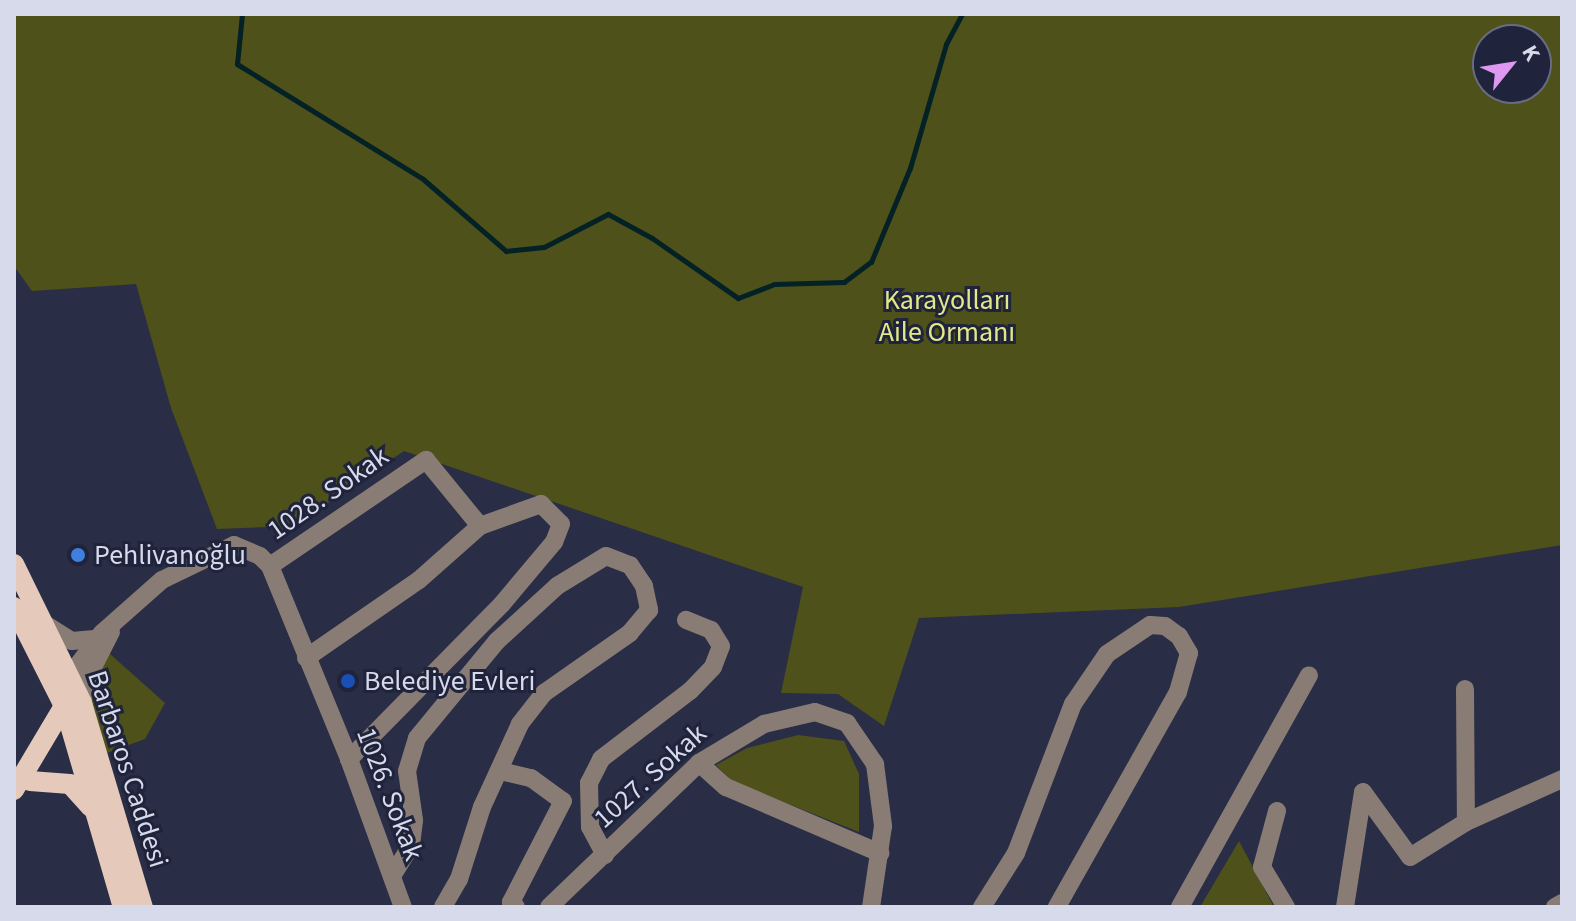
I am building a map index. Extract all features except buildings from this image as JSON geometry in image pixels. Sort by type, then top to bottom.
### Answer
[{"type":"main road","name":"Barbaros Caddesi","points":[[14,564],[73,682]]},
{"type":"main road","name":"Barbaros Caddesi","points":[[14,607],[74,706],[143,907]]},
{"type":"main road","points":[[19,787],[74,706],[73,682]]},
{"type":"main road","name":"Barbaros Caddesi","points":[[74,706],[71,730],[123,907]]},
{"type":"main road","points":[[19,787],[71,730]]},
{"type":"main road","points":[[19,787],[70,784],[95,813]]},
{"type":"street","name":"1028. Sokak","points":[[270,566],[426,460],[480,526]]},
{"type":"street","points":[[306,658],[419,580],[480,526],[541,504],[561,524],[554,542],[502,604],[349,759]]},
{"type":"street","points":[[73,682],[97,639],[150,589],[209,553],[234,545],[250,549],[270,566]]},
{"type":"street","points":[[392,876],[411,845],[414,820],[407,771],[417,738],[497,641],[557,586],[606,556],[630,565],[644,586],[649,610],[630,633],[544,693],[520,724],[482,807],[459,879],[443,907]]},
{"type":"street","name":"1026. Sokak","points":[[270,566],[349,759],[403,907]]},
{"type":"street","points":[[605,855],[590,819],[589,783],[601,759],[690,691],[713,667],[721,646],[711,630],[686,620]]},
{"type":"street","points":[[43,623],[72,641],[97,639]]},
{"type":"street","points":[[982,907],[1016,853],[1073,704],[1107,654],[1150,625],[1165,626],[1179,636],[1189,653],[1178,692],[1057,907]]},
{"type":"street","points":[[74,706],[112,626]]},
{"type":"street","points":[[1180,907],[1309,675]]},
{"type":"street","points":[[1465,689],[1466,822]]},
{"type":"street","name":"1027. Sokak","points":[[549,907],[699,763],[731,740],[795,715],[815,712],[847,723],[875,764],[883,799],[880,853],[871,907]]},
{"type":"street","points":[[699,763],[726,787],[880,853]]},
{"type":"street","points":[[500,771],[531,778],[563,801],[511,902],[516,907]]},
{"type":"street","points":[[1345,907],[1363,792],[1410,857],[1466,822],[1562,779]]},
{"type":"street","points":[[1277,811],[1262,867],[1286,907]]},
{"type":"street","points":[[1555,907],[1562,903]]},
{"type":"green space","name":"Karayolları Aile Ormanı","points":[[14,14],[1562,14],[1562,545],[1179,607],[919,618],[884,726],[838,694],[781,693],[803,587],[404,451],[280,535],[269,527],[217,529],[171,408],[136,284],[32,291],[14,266]]},
{"type":"green space","points":[[109,653],[165,703],[145,739],[104,754],[84,694]]},
{"type":"green space","points":[[798,735],[844,741],[859,774],[859,832],[733,782],[716,765],[747,748]]},
{"type":"green space","points":[[1239,841],[1274,907],[1200,907]]},
{"type":"waterway","points":[[242,14],[237,64],[423,179],[506,251],[544,247],[608,214],[652,238],[738,298],[774,284],[844,282],[871,262],[910,168],[946,44],[962,14]]},
{"type":"place","name":"Pehlivanoğlu","points":[[78,555]]},
{"type":"place","name":"Belediye Evleri","points":[[348,681]]}]
